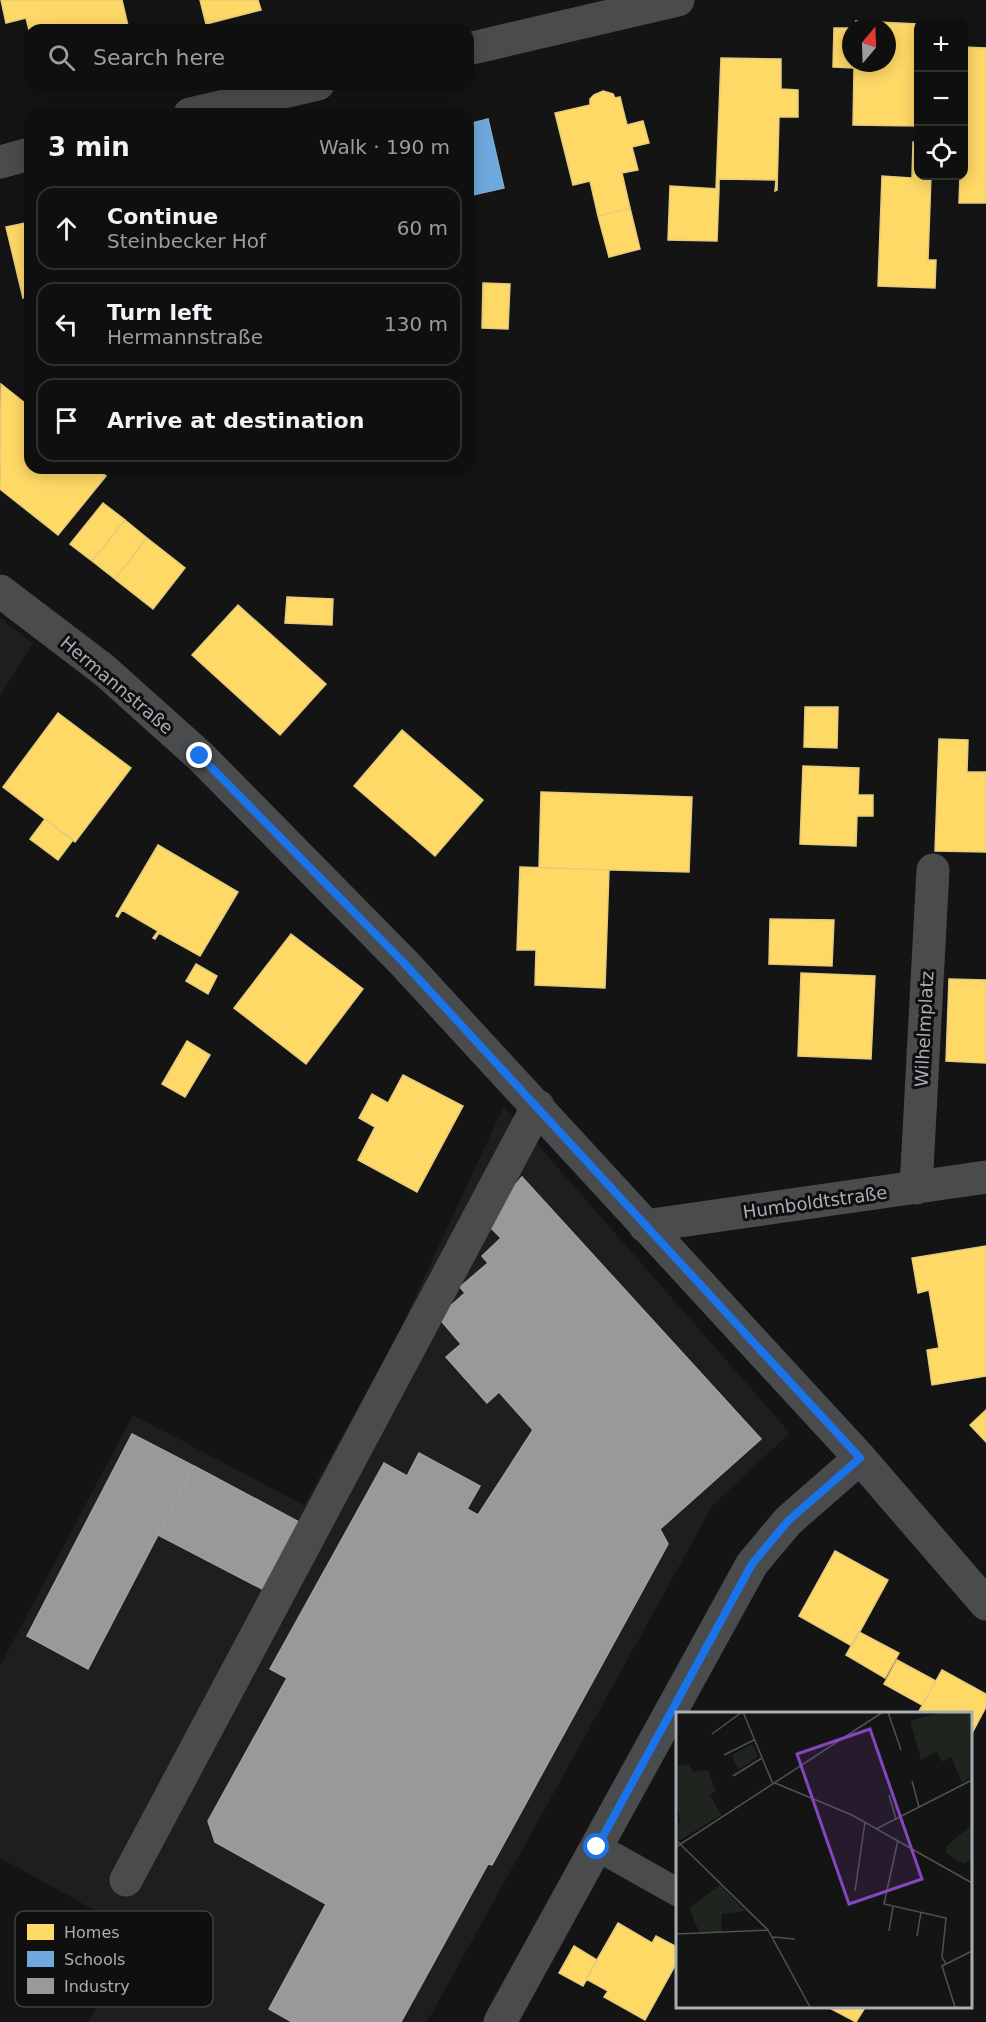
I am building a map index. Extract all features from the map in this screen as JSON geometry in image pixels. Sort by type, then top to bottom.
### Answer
[{"type":"street","points":[[474,48],[678,0]]},
{"type":"street","points":[[216,108],[292,90]]},
{"type":"street","points":[[0,162],[24,156]]},
{"type":"street","name":"Hermannstraße","points":[[0,591],[104,670],[200,756],[404,963],[860,1458],[986,1604]]},
{"type":"street","name":"Wilhelmplatz","points":[[916,1188],[933,870]]},
{"type":"street","points":[[126,1880],[538,1106]]},
{"type":"street","name":"Humboldtstraße","points":[[645,1226],[986,1177]]},
{"type":"street","points":[[500,2022],[752,1564],[788,1521],[860,1458]]},
{"type":"lane","points":[[597,1847],[676,1891]]},
{"type":"shaded area","points":[[0,618],[33,643],[0,696]]},
{"type":"shaded area","points":[[504,1106],[790,1433],[713,1505],[427,2022],[88,2022],[97,2007],[213,2007],[213,1911],[96,1911],[0,1858],[0,1666],[133,1415],[304,1505],[395,1340]]},
{"type":"building: Homes","points":[[1,0],[122,0],[128,24],[28,24],[26,18],[6,23]]},
{"type":"building: Homes","points":[[200,0],[258,0],[261,10],[206,24]]},
{"type":"building: Homes","points":[[896,23],[914,24],[914,126],[853,125],[854,72],[896,72]]},
{"type":"building: Homes","points":[[834,28],[842,28],[842,67],[833,67]]},
{"type":"building: Homes","points":[[968,47],[986,48],[986,203],[959,203],[960,180],[968,180]]},
{"type":"building: Homes","points":[[721,58],[781,59],[781,89],[798,90],[798,117],[779,117],[777,190],[775,191],[776,180],[719,179],[719,189],[716,189]]},
{"type":"building: Homes","points":[[603,91],[613,94],[615,98],[620,97],[627,125],[643,121],[649,143],[632,147],[638,170],[622,173],[630,208],[598,216],[590,181],[573,185],[555,113],[590,105],[590,99]]},
{"type":"building: Homes","points":[[914,142],[914,180],[931,180],[928,260],[936,260],[935,288],[878,286],[882,176],[912,178]]},
{"type":"building: Homes","points":[[670,186],[719,189],[717,241],[668,240]]},
{"type":"building: Homes","points":[[630,208],[640,249],[609,257],[598,216]]},
{"type":"building: Homes","points":[[24,223],[23,298],[6,227]]},
{"type":"building: Homes","points":[[483,283],[510,284],[508,329],[482,328]]},
{"type":"building: Homes","points":[[1,384],[24,402],[24,474],[104,474],[106,476],[58,535],[0,489]]},
{"type":"building: Homes","points":[[103,503],[125,520],[92,561],[70,544]]},
{"type":"building: Homes","points":[[125,520],[147,538],[115,579],[92,561]]},
{"type":"building: Homes","points":[[147,538],[185,568],[153,609],[115,579]]},
{"type":"building: Homes","points":[[287,597],[333,599],[332,625],[285,623]]},
{"type":"building: Homes","points":[[238,605],[326,684],[280,735],[192,655]]},
{"type":"building: Homes","points":[[805,707],[838,707],[837,748],[804,747]]},
{"type":"building: Homes","points":[[58,713],[131,768],[75,842],[3,787]]},
{"type":"building: Homes","points":[[402,730],[483,800],[435,856],[354,786]]},
{"type":"building: Homes","points":[[939,739],[968,740],[967,772],[986,772],[986,852],[935,851]]},
{"type":"building: Homes","points":[[803,766],[859,768],[858,795],[873,795],[873,816],[857,816],[856,846],[800,844]]},
{"type":"building: Homes","points":[[541,792],[692,797],[689,872],[539,868]]},
{"type":"building: Homes","points":[[45,819],[73,840],[58,860],[30,839]]},
{"type":"building: Homes","points":[[158,845],[238,892],[200,956],[159,933],[155,939],[153,938],[158,931],[122,910],[118,917],[116,916]]},
{"type":"building: Homes","points":[[520,867],[609,870],[605,988],[535,985],[536,950],[517,950]]},
{"type":"building: Homes","points":[[770,919],[834,920],[832,966],[769,964]]},
{"type":"building: Homes","points":[[291,934],[363,989],[306,1064],[234,1008]]},
{"type":"building: Homes","points":[[196,964],[217,976],[208,994],[186,981]]},
{"type":"building: Homes","points":[[801,973],[875,976],[871,1059],[798,1056]]},
{"type":"building: Homes","points":[[949,979],[986,980],[986,1063],[946,1061]]},
{"type":"building: Homes","points":[[187,1041],[210,1055],[185,1097],[162,1084]]},
{"type":"building: Homes","points":[[403,1075],[463,1106],[417,1192],[358,1160],[375,1127],[359,1118],[372,1094],[388,1103]]},
{"type":"building: Homes","points":[[986,1246],[986,1376],[932,1385],[927,1350],[939,1348],[929,1290],[918,1293],[912,1258]]},
{"type":"building: Homes","points":[[986,1410],[986,1442],[970,1425]]},
{"type":"building: Homes","points":[[835,1551],[888,1580],[852,1646],[799,1616]]},
{"type":"building: Homes","points":[[859,1632],[899,1653],[885,1678],[846,1655]]},
{"type":"building: Homes","points":[[897,1660],[936,1681],[922,1705],[884,1684]]},
{"type":"building: Homes","points":[[942,1670],[986,1694],[986,1707],[971,1735],[971,1712],[919,1712]]},
{"type":"building: Homes","points":[[618,1923],[652,1943],[656,1936],[676,1946],[676,1964],[645,2020],[604,1997],[608,1991],[586,1979]]},
{"type":"building: Homes","points":[[574,1946],[597,1960],[583,1986],[559,1973]]},
{"type":"building: Homes","points":[[828,2007],[865,2007],[856,2022]]},
{"type":"building: Schools","points":[[488,119],[504,188],[474,195],[474,122]]},
{"type":"building: Industry","points":[[522,1177],[761,1439],[660,1529],[668,1544],[492,1865],[488,1864],[401,2022],[292,2022],[269,2009],[326,1904],[215,1842],[208,1821],[287,1678],[270,1669],[384,1463],[407,1476],[419,1453],[480,1486],[467,1509],[478,1515],[533,1430],[499,1392],[487,1403],[446,1357],[461,1344],[438,1317],[465,1293],[460,1287],[488,1263],[482,1256],[501,1238],[484,1221]]},
{"type":"building: Industry","points":[[132,1434],[194,1466],[88,1669],[27,1636]]},
{"type":"building: Industry","points":[[194,1466],[301,1523],[266,1591],[158,1535]]},
{"type":"route","points":[[200,756],[404,963],[860,1458],[788,1521],[752,1564],[597,1847]]}]
